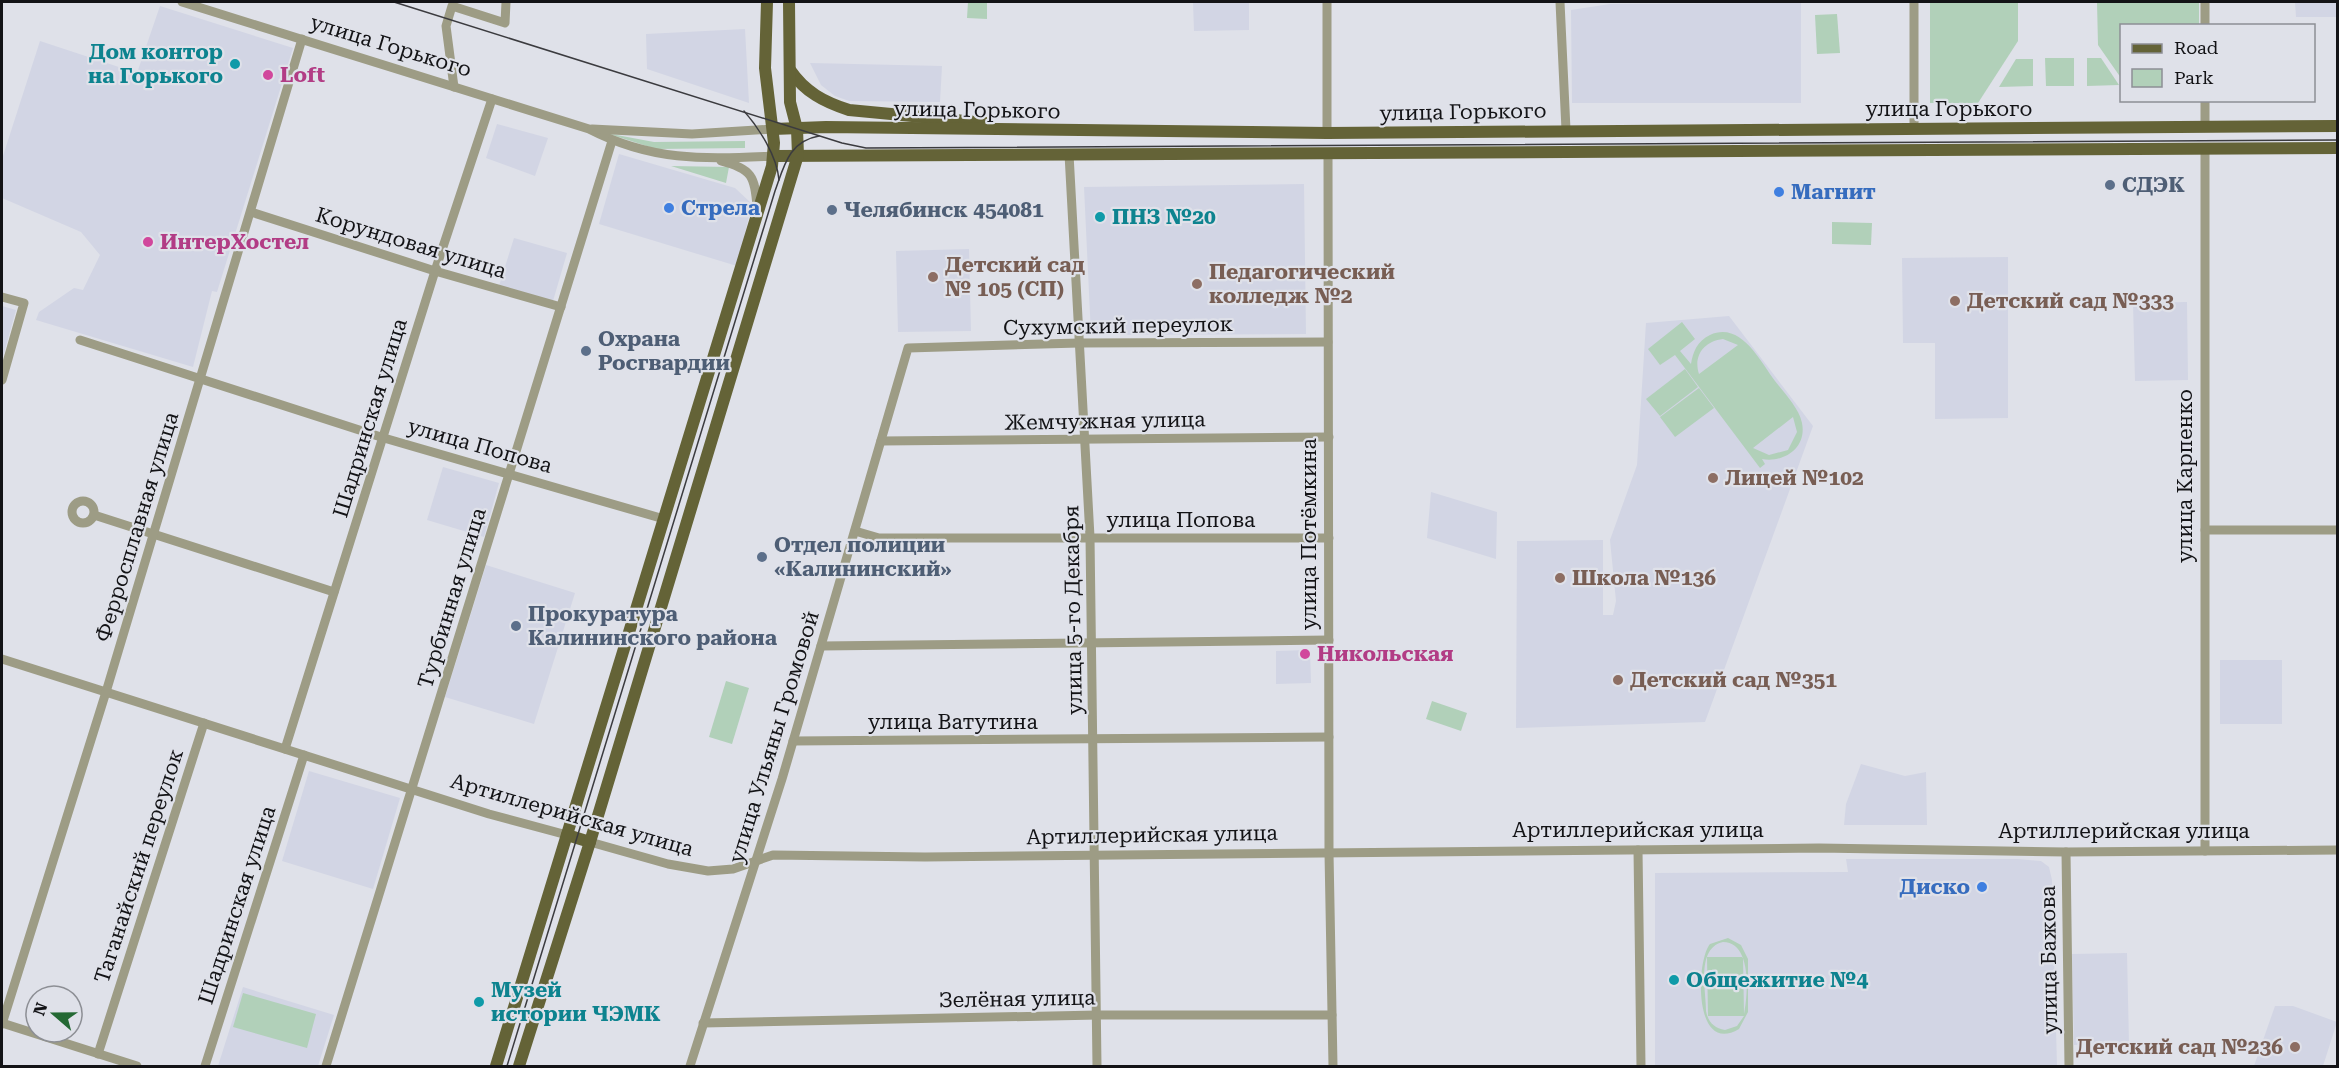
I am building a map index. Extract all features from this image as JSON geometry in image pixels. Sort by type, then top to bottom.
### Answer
[{"type":"main road","points":[[496,1066],[774,156],[765,68],[767,2]]},
{"type":"main road","points":[[519,1066],[590,842],[798,155],[797,129],[790,102],[789,2]]},
{"type":"main road","points":[[789,69],[810,93],[849,110],[982,122],[1010,130]]},
{"type":"main road","name":"улица Горького","points":[[772,129],[826,126],[1327,133],[2337,126]]},
{"type":"main road","name":"улица Карпенко","points":[[2205,127],[2205,148]]},
{"type":"main road","points":[[1914,129],[1914,150]]},
{"type":"main road","points":[[1156,154],[1157,132]]},
{"type":"main road","name":"улица Потёмкина","points":[[1327,133],[1328,154]]},
{"type":"main road","name":"улица Горького","points":[[774,156],[2337,148]]},
{"type":"main road","name":"Артиллерийская улица","points":[[567,835],[590,842]]},
{"type":"street","name":"улица Горького","points":[[182,2],[589,129],[612,141],[659,155],[685,159],[774,156]]},
{"type":"street","points":[[454,87],[446,26],[452,6],[505,23],[506,2]]},
{"type":"street","name":"улица Потёмкина","points":[[1327,2],[1327,133]]},
{"type":"street","points":[[1560,2],[1566,130]]},
{"type":"street","points":[[1914,2],[1914,129]]},
{"type":"street","points":[[2205,2],[2205,24]]},
{"type":"street","name":"Ферросплавная улица","points":[[2,1024],[106,692],[302,39]]},
{"type":"street","name":"Шадринская улица","points":[[285,749],[435,271],[492,99]]},
{"type":"street","name":"улица Карпенко","points":[[2205,102],[2205,127]]},
{"type":"street","name":"улица Горького","points":[[589,129],[692,134],[772,129]]},
{"type":"street","name":"Турбинная улица","points":[[326,1066],[612,141]]},
{"type":"street","name":"улица Карпенко","points":[[2205,148],[2205,851]]},
{"type":"street","name":"улица 5-го Декабря","points":[[1069,154],[1090,537],[1097,1066]]},
{"type":"street","name":"улица Потёмкина","points":[[1328,154],[1329,853],[1333,1066]]},
{"type":"street","name":"улица Горького","points":[[710,158],[739,165],[751,174],[756,186],[757,215]]},
{"type":"street","name":"Корундовая улица","points":[[251,212],[435,271],[561,307]]},
{"type":"street","points":[[2,297],[24,303],[2,380]]},
{"type":"street","name":"улица Попова","points":[[80,340],[201,377],[384,438],[664,519]]},
{"type":"street","name":"Сухумский переулок","points":[[908,348],[1079,343],[1328,342]]},
{"type":"street","name":"улица Ульяны Громовой","points":[[690,1066],[793,741],[908,348]]},
{"type":"street","name":"Жемчужная улица","points":[[881,441],[1329,437]]},
{"type":"street","points":[[94,515],[154,532],[334,592]]},
{"type":"street","points":[[2205,530],[2337,530]]},
{"type":"street","name":"улица Попова","points":[[855,531],[879,538],[1329,538]]},
{"type":"street","points":[[821,646],[1329,640]]},
{"type":"street","name":"Артиллерийская улица","points":[[2,659],[412,789],[567,835]]},
{"type":"street","name":"Таганайский переулок","points":[[98,1054],[204,723]]},
{"type":"street","name":"улица Ватутина","points":[[793,741],[1329,737]]},
{"type":"street","name":"Шадринская улица","points":[[205,1066],[304,755]]},
{"type":"street","name":"Артиллерийская улица","points":[[590,842],[694,870],[733,869],[772,855],[1096,855],[1819,848],[2066,852],[2337,850]]},
{"type":"street","points":[[1638,850],[1641,1066]]},
{"type":"street","name":"улица Бажова","points":[[2066,852],[2069,1066]]},
{"type":"street","name":"Зелёная улица","points":[[703,1023],[1098,1015],[1332,1015]]},
{"type":"street","points":[[2,1024],[137,1066]]},
{"type":"shaded area","points":[[1193,2],[1249,2],[1249,30],[1194,31]]},
{"type":"shaded area","points":[[2295,2],[2337,2],[2337,17],[2296,17]]},
{"type":"shaded area","points":[[1801,3],[1801,103],[1572,103],[1571,10],[1610,4]]},
{"type":"shaded area","name":"Дом контор на Горького","points":[[160,6],[293,48],[217,292],[212,291],[193,367],[36,320],[39,312],[74,288],[83,290],[100,255],[81,232],[2,198],[2,159],[40,41],[137,73]]},
{"type":"shaded area","points":[[745,29],[749,103],[647,69],[646,34]]},
{"type":"shaded area","points":[[810,63],[942,66],[940,102],[849,101],[835,96],[821,85]]},
{"type":"shaded area","points":[[497,124],[548,138],[535,176],[486,158]]},
{"type":"shaded area","points":[[619,154],[735,188],[752,204],[737,266],[599,224]]},
{"type":"shaded area","name":"Педагогический колледж №2","points":[[1304,184],[1306,334],[1091,335],[1084,187]]},
{"type":"shaded area","points":[[514,238],[567,253],[553,301],[499,286]]},
{"type":"shaded area","name":"Детский сад № 105 (СП)","points":[[969,249],[971,331],[898,332],[896,251]]},
{"type":"shaded area","name":"Детский сад №333","points":[[2008,257],[2008,418],[1935,419],[1935,343],[1903,343],[1902,258]]},
{"type":"shaded area","points":[[2187,302],[2188,380],[2135,381],[2133,303]]},
{"type":"shaded area","points":[[2,306],[16,310],[2,360]]},
{"type":"shaded area","name":"Лицей №102","points":[[1729,316],[1813,426],[1705,722],[1516,728],[1517,541],[1603,540],[1603,615],[1613,615],[1616,601],[1610,540],[1637,465],[1646,323]]},
{"type":"shaded area","points":[[443,467],[499,483],[484,537],[427,520]]},
{"type":"shaded area","points":[[1431,492],[1497,512],[1496,559],[1427,538]]},
{"type":"shaded area","name":"Прокуратура Калининского района","points":[[486,565],[575,593],[534,724],[445,697]]},
{"type":"shaded area","points":[[1310,650],[1311,683],[1276,684],[1276,651]]},
{"type":"shaded area","points":[[2220,660],[2282,660],[2282,724],[2220,724]]},
{"type":"shaded area","points":[[1861,764],[1905,776],[1926,772],[1927,825],[1844,825],[1846,804]]},
{"type":"shaded area","points":[[309,771],[400,798],[373,889],[282,861]]},
{"type":"shaded area","points":[[1846,859],[2018,859],[2041,861],[2049,867],[2052,880],[2057,1066],[1655,1066],[1655,873],[1848,872]]},
{"type":"shaded area","points":[[2127,953],[2129,1044],[2074,1045],[2072,954]]},
{"type":"shaded area","points":[[243,987],[334,1015],[318,1066],[218,1066]]},
{"type":"shaded area","name":"Детский сад №236","points":[[2275,1006],[2293,1006],[2337,1022],[2323,1066],[2254,1066]]},
{"type":"green space","points":[[968,2],[987,2],[987,19],[967,18]]},
{"type":"green space","points":[[1930,2],[2018,2],[2018,41],[1978,103],[1930,103]]},
{"type":"green space","points":[[2097,2],[2199,2],[2199,24],[2120,24],[2120,77],[2098,45]]},
{"type":"green space","points":[[1837,14],[1840,53],[1817,54],[1815,15]]},
{"type":"green space","points":[[2045,58],[2074,58],[2074,86],[2046,86]]},
{"type":"green space","points":[[2087,58],[2101,58],[2119,85],[2087,86]]},
{"type":"green space","points":[[2016,59],[2033,59],[2033,86],[1999,87]]},
{"type":"green space","points":[[606,133],[654,142],[745,141],[745,148],[656,149]]},
{"type":"green space","points":[[671,166],[729,167],[726,183]]},
{"type":"green space","points":[[1832,222],[1872,223],[1871,245],[1832,244]]},
{"type":"green space","points":[[1682,322],[1695,339],[1680,351],[1691,364],[1696,347],[1710,335],[1721,332],[1731,333],[1740,338],[1756,354],[1798,412],[1803,432],[1801,440],[1786,456],[1770,460],[1762,459],[1765,464],[1760,468],[1675,355],[1660,365],[1648,349]],"holes":[[[1723,339],[1738,345],[1699,374],[1698,361],[1702,350],[1710,343]],[[1793,417],[1797,432],[1788,450],[1769,455],[1753,448]]]},
{"type":"green space","points":[[1685,369],[1698,387],[1660,416],[1646,399]]},
{"type":"green space","points":[[1699,388],[1714,408],[1675,437],[1660,417]]},
{"type":"green space","points":[[726,681],[749,688],[732,744],[709,737]]},
{"type":"green space","points":[[1432,701],[1467,713],[1461,731],[1426,719]]},
{"type":"green space","points":[[1728,938],[1741,945],[1748,959],[1748,1012],[1739,1029],[1724,1034],[1713,1030],[1706,1018],[1702,1003],[1702,968],[1710,944]],"holes":[[[1723,942],[1732,944],[1739,950],[1742,957],[1707,957],[1709,952]],[[1707,958],[1708,1016],[1744,1016],[1737,1026],[1725,1030],[1715,1026],[1708,1018],[1704,982]],[[1743,959],[1747,982],[1744,1014]]]},
{"type":"green space","points":[[243,993],[316,1014],[307,1048],[233,1027]]},
{"type":"tram line","points":[[394,2],[842,143],[866,148],[2338,140]]},
{"type":"tram line","points":[[744,111],[766,143],[775,161],[779,180]]},
{"type":"tram line","points":[[507,1066],[775,191],[785,164],[794,149],[801,143],[819,136]]},
{"type":"place","name":"Дом контор на Горького","points":[[235,64]]},
{"type":"place","name":"Loft","points":[[268,75]]},
{"type":"place","name":"СДЭК","points":[[2110,185]]},
{"type":"place","name":"Магнит","points":[[1779,192]]},
{"type":"place","name":"Стрела","points":[[669,208]]},
{"type":"place","name":"Челябинск 454081","points":[[832,210]]},
{"type":"place","name":"ПНЗ №20","points":[[1100,217]]},
{"type":"place","name":"ИнтерХостел","points":[[148,242]]},
{"type":"place","name":"Детский сад № 105 (СП)","points":[[933,277]]},
{"type":"place","name":"Педагогический колледж №2","points":[[1197,284]]},
{"type":"place","name":"Детский сад №333","points":[[1955,301]]},
{"type":"place","name":"Охрана Росгвардии","points":[[586,351]]},
{"type":"place","name":"Лицей №102","points":[[1713,478]]},
{"type":"place","name":"Отдел полиции «Калининский»","points":[[762,557]]},
{"type":"place","name":"Школа №136","points":[[1560,578]]},
{"type":"place","name":"Прокуратура Калининского района","points":[[516,626]]},
{"type":"place","name":"Никольская","points":[[1305,654]]},
{"type":"place","name":"Детский сад №351","points":[[1618,680]]},
{"type":"place","name":"Диско","points":[[1982,887]]},
{"type":"place","name":"Общежитие №4","points":[[1674,980]]},
{"type":"place","name":"Музей истории ЧЭМК","points":[[479,1002]]},
{"type":"place","name":"Детский сад №236","points":[[2295,1047]]}]
